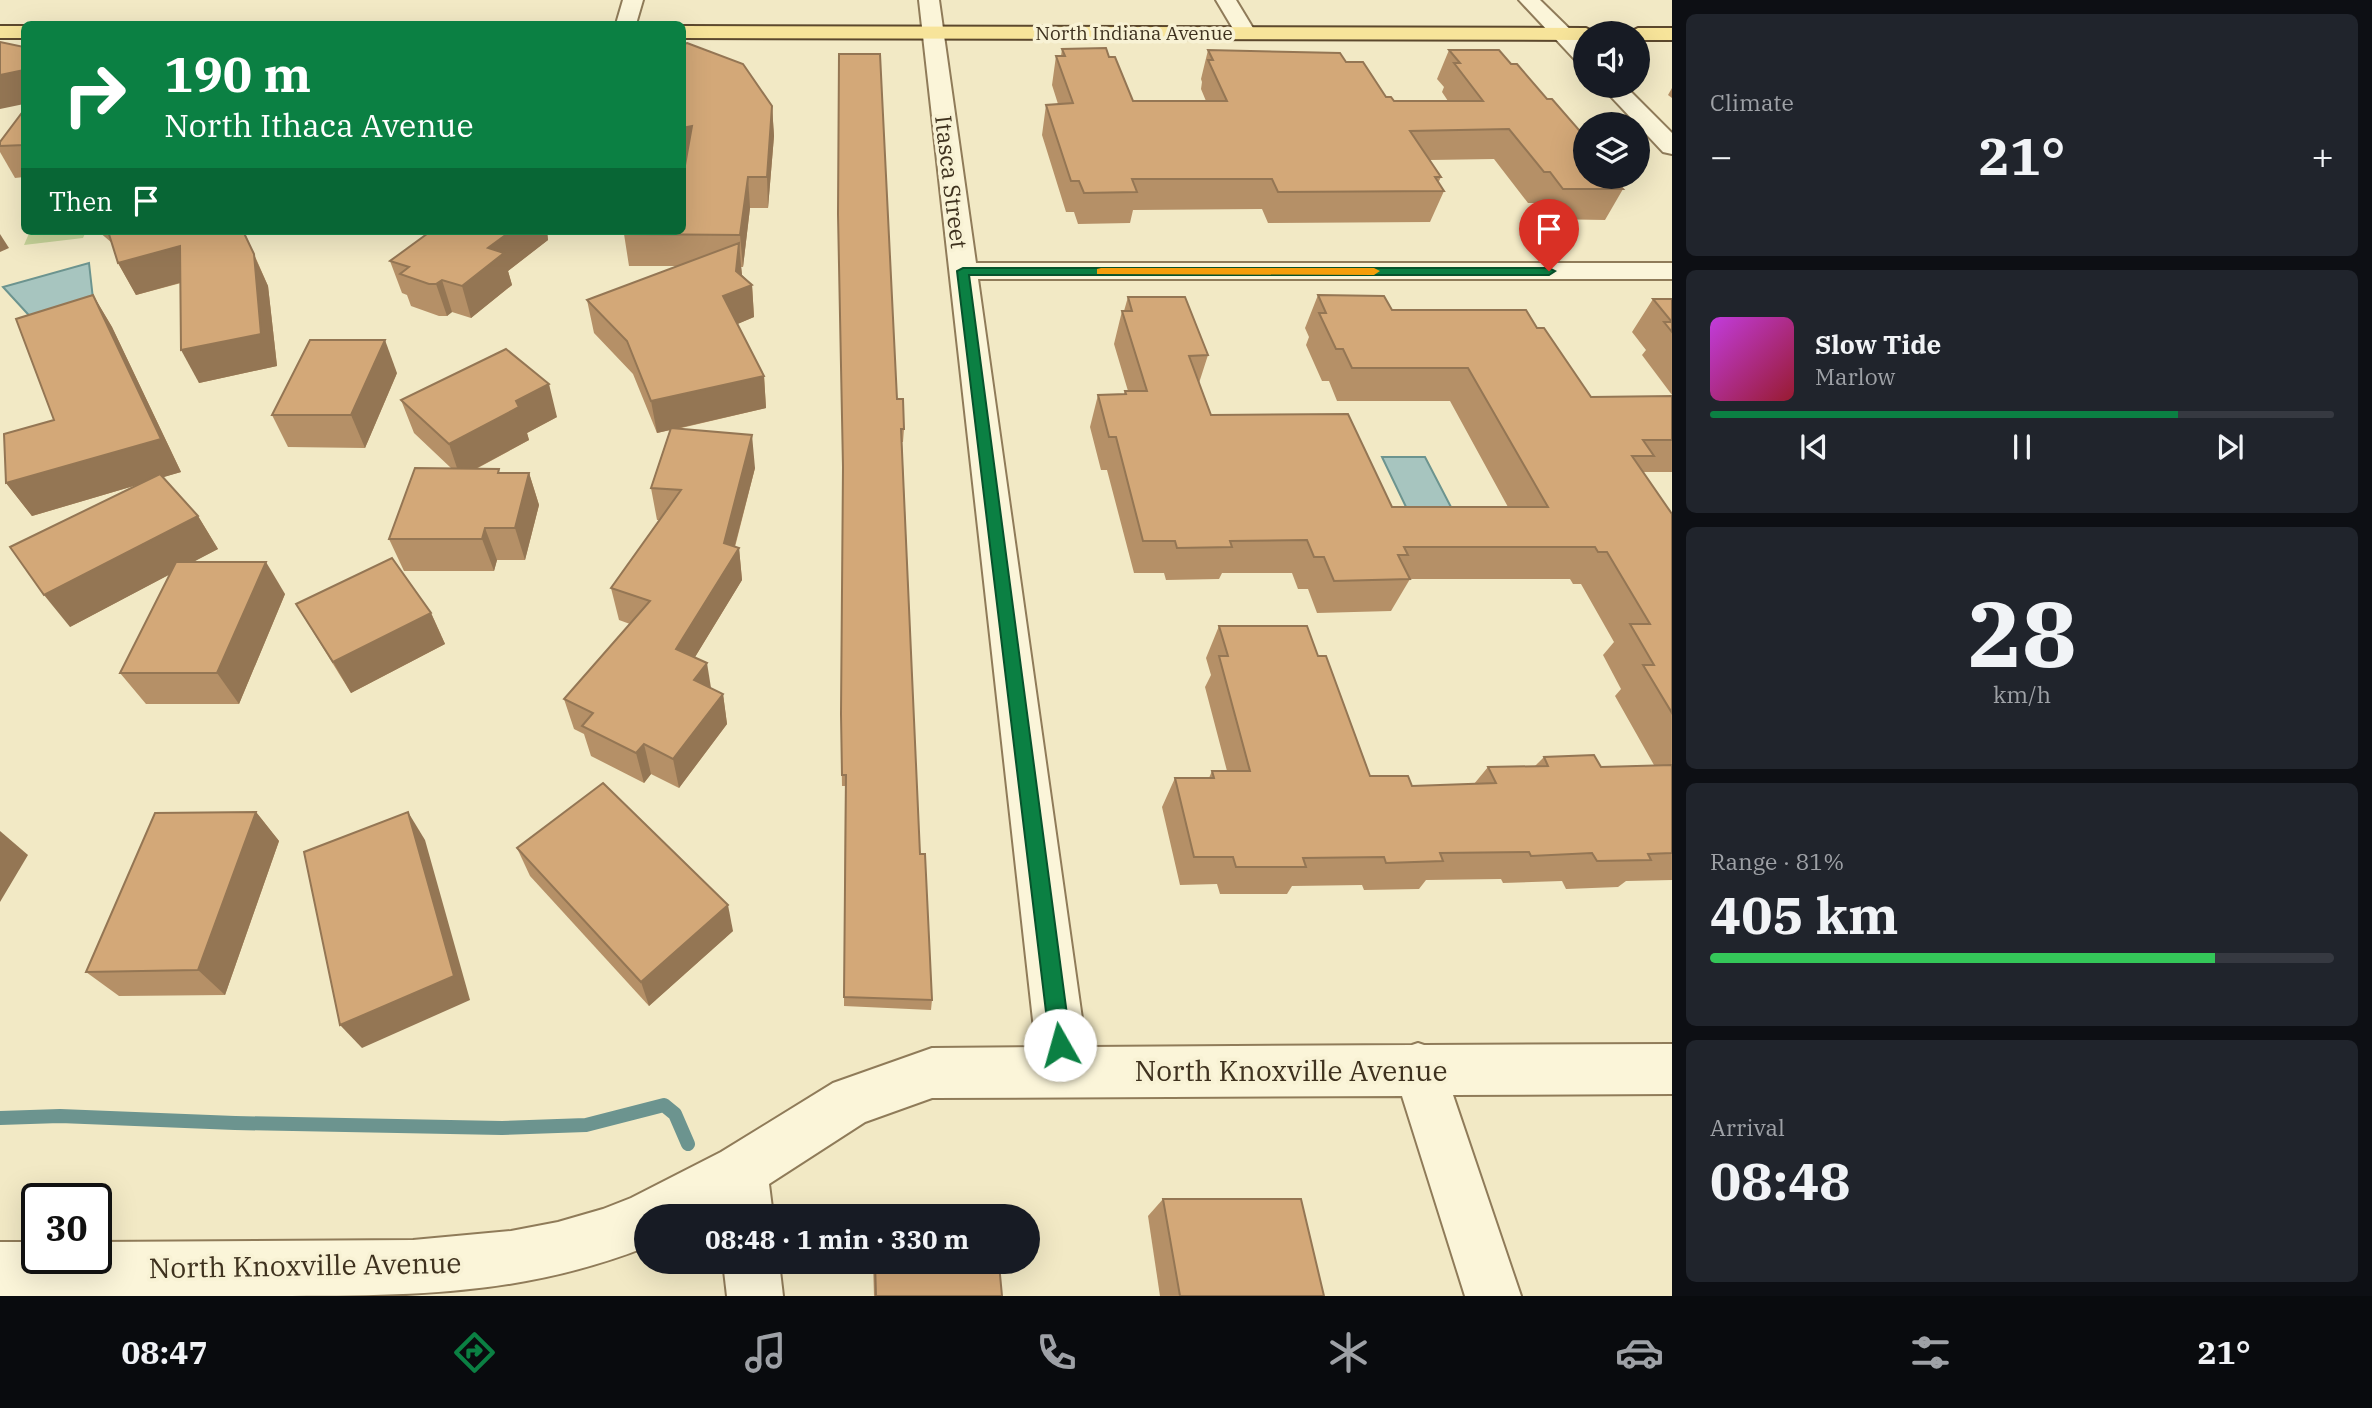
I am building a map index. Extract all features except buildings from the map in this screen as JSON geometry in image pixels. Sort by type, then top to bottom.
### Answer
[{"type":"main road","points":[[0,32],[21,32]]},
{"type":"main road","name":"North Indiana Avenue","points":[[686,32],[1573,34]]},
{"type":"main road","points":[[1650,34],[1672,34]]},
{"type":"street","points":[[627,21],[634,0]]},
{"type":"street","name":"Itasca Street","points":[[929,0],[1064,1072]]},
{"type":"street","points":[[1226,0],[1245,33]]},
{"type":"street","points":[[1529,0],[1573,45]]},
{"type":"street","points":[[1624,98],[1672,147]]},
{"type":"street","points":[[963,271],[1672,271]]},
{"type":"street","points":[[1418,1068],[1493,1296]]},
{"type":"street","name":"North Knoxville Avenue","points":[[701,1204],[743,1194],[851,1101],[932,1073],[1418,1068],[1672,1069]]},
{"type":"street","name":"North Knoxville Avenue","points":[[0,1270],[116,1283],[423,1268],[542,1253],[634,1225]]},
{"type":"street","points":[[752,1274],[755,1296]]},
{"type":"green space","points":[[28,235],[84,235],[83,238],[24,245]]},
{"type":"water","points":[[89,263],[94,308],[37,324],[3,287]]},
{"type":"water","points":[[1382,457],[1425,457],[1452,509],[1407,509]]},
{"type":"waterway","points":[[0,1118],[60,1116],[235,1123],[502,1128],[586,1125],[664,1105],[675,1114],[688,1144]]},
{"type":"slow traffic","points":[[1101,271],[1374,271]]},
{"type":"route","points":[[1060,1045],[963,271],[1549,271]]}]
